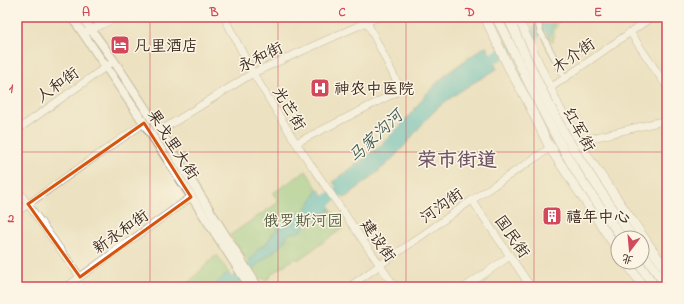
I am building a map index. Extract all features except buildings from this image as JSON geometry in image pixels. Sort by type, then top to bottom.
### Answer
[{"type":"main road","name":"果戈里大街","points":[[72,17],[192,197],[255,286]]},
{"type":"main road","name":"果戈里大街","points":[[82,17],[114,61],[160,131],[224,241]]},
{"type":"main road","name":"红军街","points":[[485,17],[550,148],[610,238]]},
{"type":"main road","name":"红军街","points":[[496,17],[504,32],[550,89],[558,108],[578,142],[667,271]]},
{"type":"main road","name":"红军街","points":[[508,17],[517,23],[526,59],[558,138],[574,167],[613,218],[625,230]]},
{"type":"main road","points":[[526,59],[526,98]]},
{"type":"main road","name":"红军街","points":[[613,218],[617,230]]},
{"type":"main road","points":[[650,263],[667,287]]},
{"type":"main road","points":[[632,270],[644,287]]},
{"type":"main road","points":[[643,270],[655,287]]},
{"type":"street","points":[[17,20],[22,17]]},
{"type":"street","points":[[84,34],[91,29],[117,17]]},
{"type":"street","name":"光芒街","points":[[224,17],[253,73],[311,167],[340,208]]},
{"type":"street","name":"永和街","points":[[160,131],[253,73],[378,17]]},
{"type":"street","points":[[537,17],[540,31],[565,78]]},
{"type":"street","name":"木介街","points":[[550,89],[652,17]]},
{"type":"street","points":[[296,143],[401,90],[367,22]]},
{"type":"street","points":[[630,32],[667,87]]},
{"type":"street","name":"人和街","points":[[17,130],[114,61]]},
{"type":"street","name":"河沟街","points":[[349,287],[472,200],[550,148],[667,120]]},
{"type":"street","points":[[17,212],[144,123]]},
{"type":"street","points":[[17,189],[80,277]]},
{"type":"street","name":"新永和街","points":[[66,287],[192,197]]},
{"type":"street","name":"国民街","points":[[472,200],[531,287]]},
{"type":"street","name":"建设街","points":[[340,208],[395,287]]},
{"type":"street","points":[[465,287],[510,256]]},
{"type":"highlighted area","points":[[144,123],[191,197],[80,277],[28,204]]},
{"type":"green space","points":[[541,17],[560,17],[554,33],[553,43],[548,37]]},
{"type":"green space","name":"俄罗斯河园","points":[[306,171],[343,228],[298,260],[295,258],[270,275],[271,277],[266,280],[258,277],[230,235],[279,202],[273,193]]},
{"type":"green space","points":[[218,256],[228,272],[213,287],[184,287],[214,257]]},
{"type":"water","points":[[541,17],[555,17],[551,33],[548,37],[543,27]]},
{"type":"water","points":[[486,46],[497,69],[439,107],[427,118],[390,161],[345,198],[333,182],[378,148],[402,124],[427,93],[445,75]]},
{"type":"water","points":[[319,189],[331,209],[297,233],[289,234],[283,244],[252,269],[248,263],[259,248],[267,243],[273,233],[291,216],[303,211],[315,195],[316,190]]},
{"type":"water","points":[[228,272],[236,287],[213,287]]},
{"type":"waterway","name":"马家沟河","points":[[479,67],[495,57],[532,39],[545,17]]},
{"type":"waterway","name":"马家沟河","points":[[314,210],[352,182]]},
{"type":"waterway","name":"马家沟河","points":[[229,287],[249,268]]},
{"type":"place","name":"凡里酒店","points":[[120,45]]},
{"type":"place","name":"神农中医院","points":[[320,88]]},
{"type":"place","name":"禧年中心","points":[[552,216]]},
{"type":"district","name":"荣市街道","points":[[457,159]]}]
